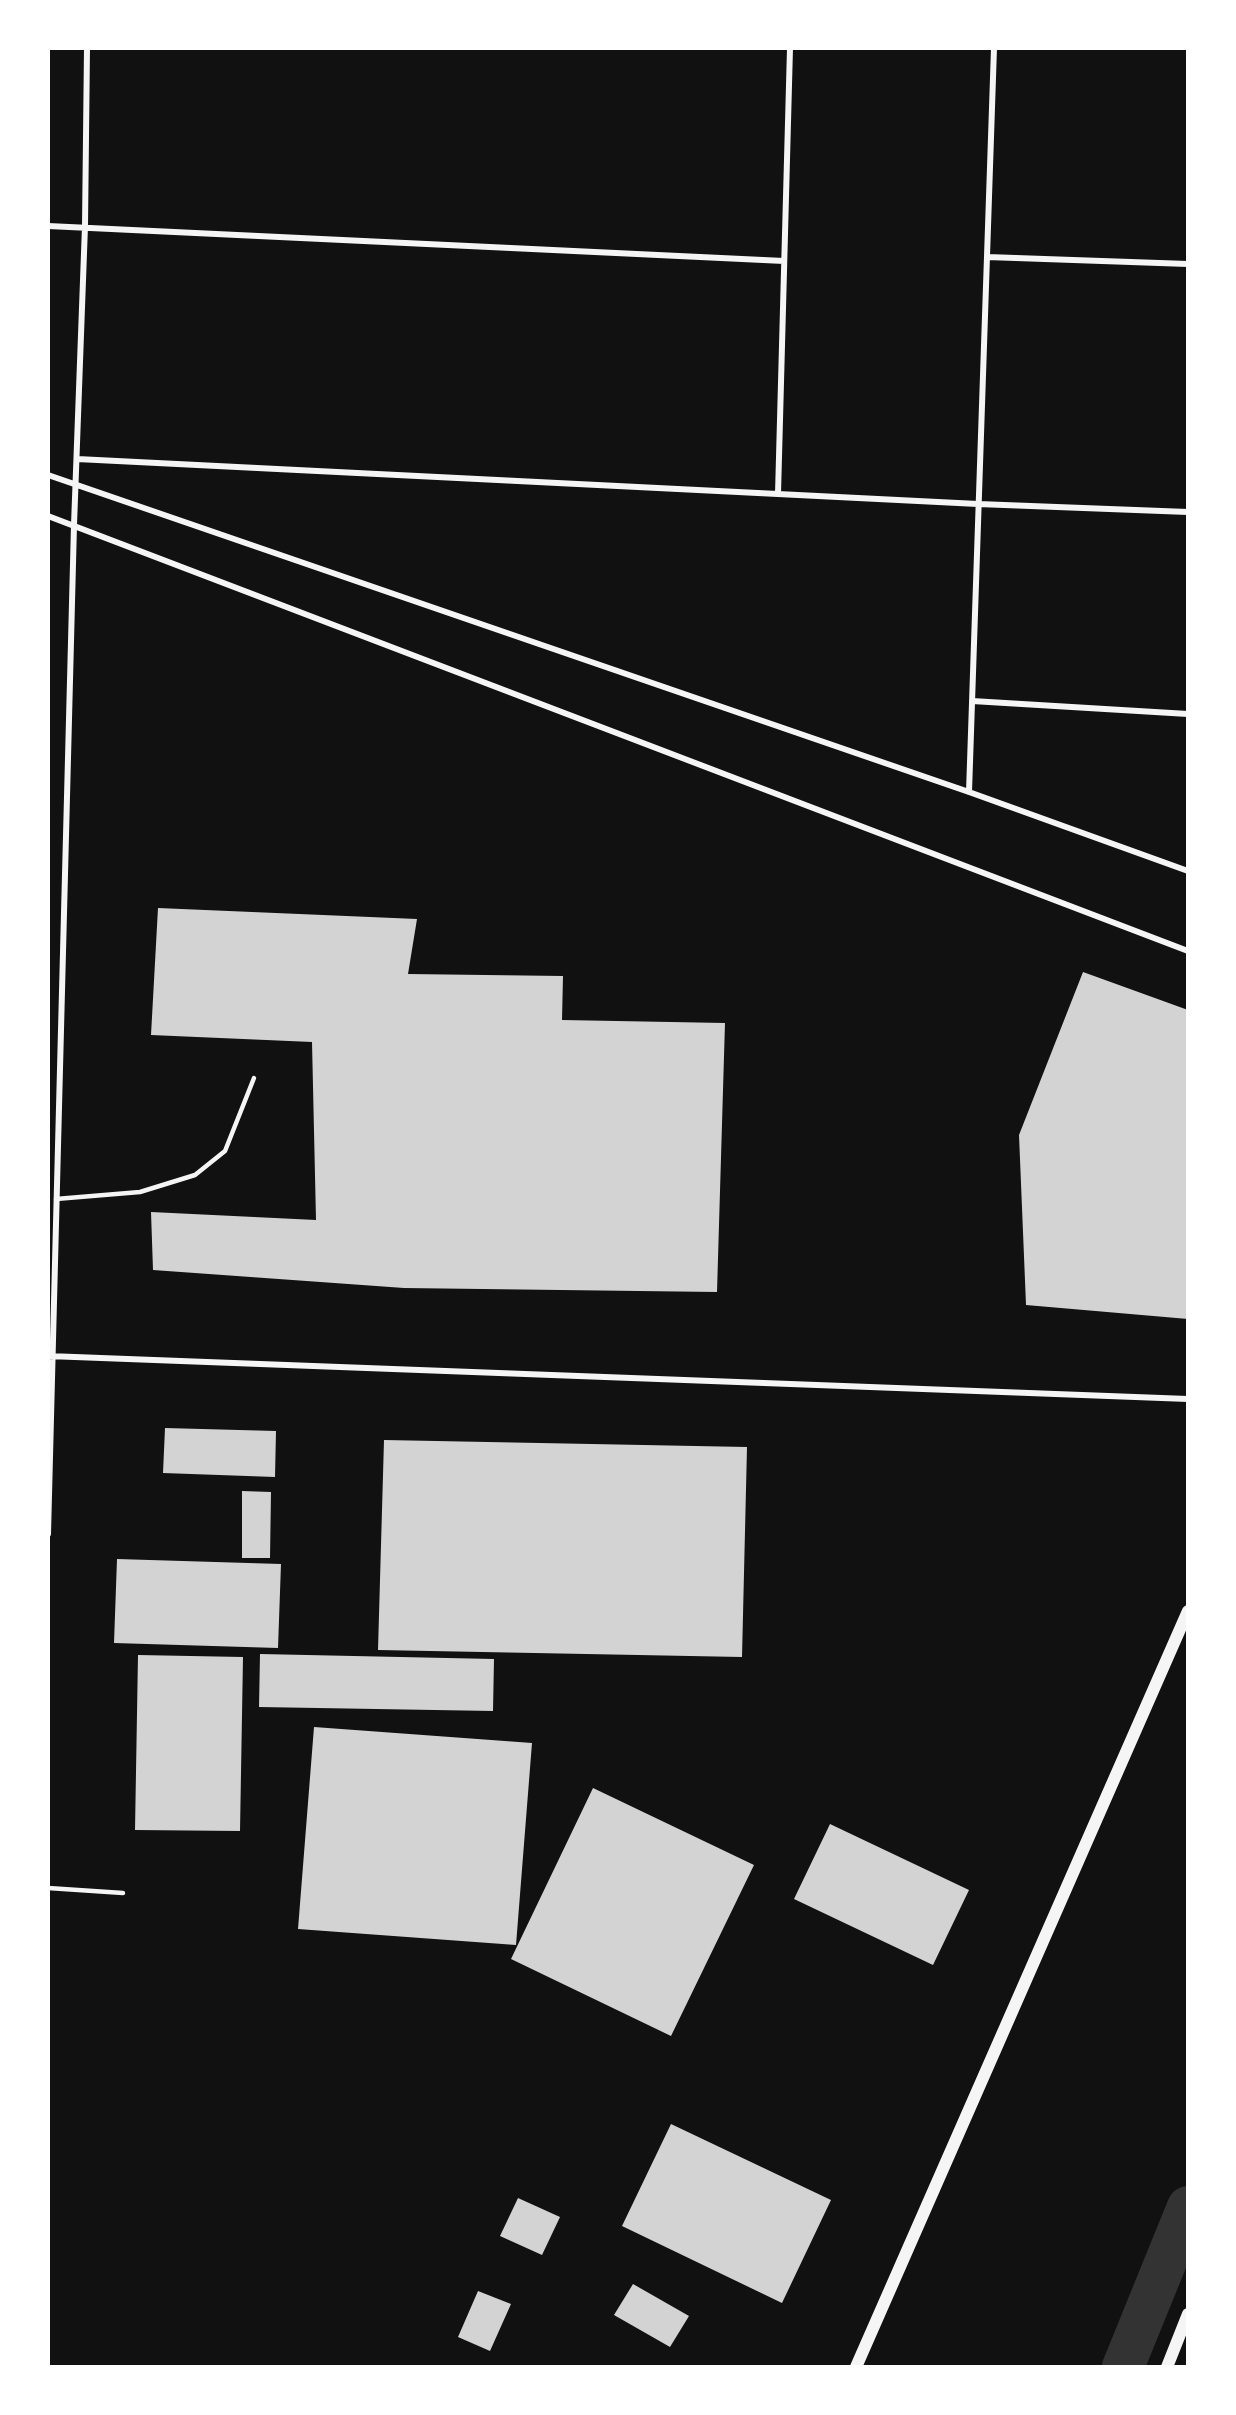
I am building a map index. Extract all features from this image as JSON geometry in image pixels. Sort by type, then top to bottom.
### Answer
[{"type":"main road","points":[[856,2367],[1188,1611]]},
{"type":"main road","points":[[1167,2367],[1188,2314]]},
{"type":"street","points":[[48,1534],[50,1356],[85,226],[87,48]]},
{"type":"street","points":[[778,494],[790,48]]},
{"type":"street","points":[[969,792],[994,48]]},
{"type":"street","points":[[48,226],[784,261]]},
{"type":"street","points":[[987,257],[1188,264]]},
{"type":"street","points":[[77,459],[978,504],[1188,512]]},
{"type":"street","points":[[48,475],[76,487],[969,792],[1188,871]]},
{"type":"street","points":[[48,516],[1188,951]]},
{"type":"street","points":[[972,701],[1188,714]]},
{"type":"street","points":[[50,1356],[1188,1399]]},
{"type":"lane","points":[[56,1199],[140,1191],[195,1175],[225,1151],[254,1078]]},
{"type":"lane","points":[[48,1888],[123,1893]]},
{"type":"building","points":[[158,908],[417,919],[408,974],[563,976],[562,1020],[725,1023],[717,1292],[404,1288],[153,1270],[151,1212],[316,1220],[312,1042],[151,1035]]},
{"type":"building","points":[[1083,972],[1188,1010],[1188,1319],[1026,1305],[1019,1135]]},
{"type":"building","points":[[165,1428],[276,1431],[275,1477],[163,1473]]},
{"type":"building","points":[[384,1440],[747,1447],[742,1657],[378,1650]]},
{"type":"building","points":[[242,1491],[271,1492],[270,1558],[242,1558]]},
{"type":"building","points":[[117,1559],[281,1564],[278,1648],[114,1643]]},
{"type":"building","points":[[260,1654],[494,1659],[493,1711],[259,1707]]},
{"type":"building","points":[[138,1655],[243,1657],[240,1831],[135,1830]]},
{"type":"building","points":[[314,1727],[532,1743],[516,1945],[298,1929]]},
{"type":"building","points":[[593,1788],[754,1865],[671,2036],[511,1959]]},
{"type":"building","points":[[830,1824],[969,1890],[933,1965],[794,1899]]},
{"type":"building","points":[[671,2124],[831,2200],[782,2303],[622,2226]]},
{"type":"building","points":[[518,2198],[560,2217],[542,2255],[500,2236]]},
{"type":"building","points":[[633,2284],[689,2316],[670,2347],[614,2315]]},
{"type":"building","points":[[478,2291],[511,2304],[490,2351],[458,2337]]},
{"type":"waterway","points":[[1123,2367],[1188,2207]]}]
